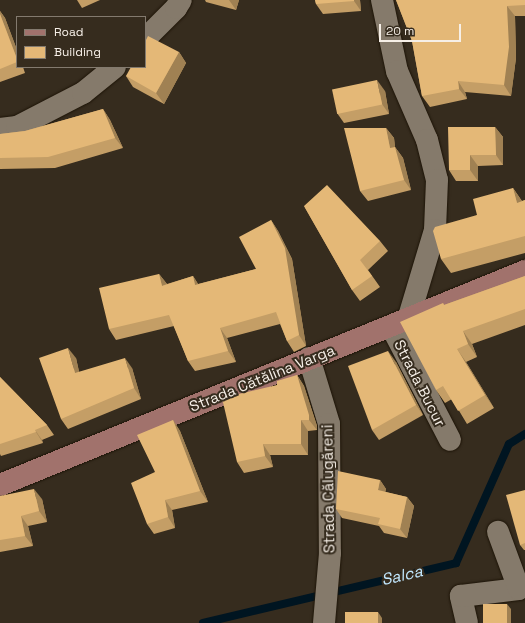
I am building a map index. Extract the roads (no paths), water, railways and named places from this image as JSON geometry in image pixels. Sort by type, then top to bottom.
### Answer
[{"type":"main road","name":"Strada Cătălina Varga","points":[[0,485],[525,271]]},
{"type":"street","points":[[146,38],[176,8],[181,0]]},
{"type":"street","points":[[382,0],[397,71],[427,140],[437,180],[435,230],[399,323]]},
{"type":"street","points":[[0,129],[17,127],[83,93],[114,68]]},
{"type":"street","name":"Strada Bucur","points":[[399,323],[450,440]]},
{"type":"street","name":"Strada Călugăreni","points":[[309,358],[329,424],[330,553],[324,623]]},
{"type":"street","points":[[467,623],[461,596],[519,589],[498,532]]},
{"type":"waterway","name":"Salca","points":[[203,623],[456,563],[509,444],[525,434]]}]
